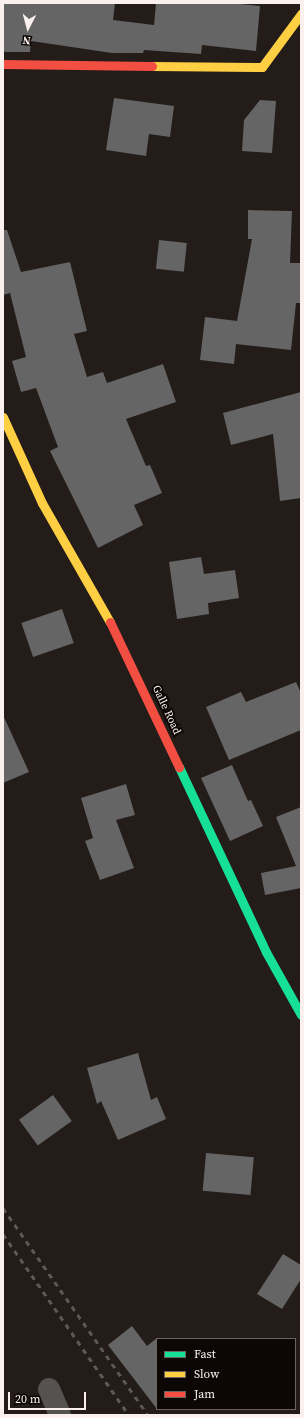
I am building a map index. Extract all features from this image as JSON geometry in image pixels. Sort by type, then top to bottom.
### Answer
[{"type":"main road","points":[[3,64],[262,67],[301,14]]},
{"type":"main road","name":"Galle Road","points":[[3,417],[42,503],[114,627],[266,952],[301,1015]]},
{"type":"street","points":[[49,1389],[60,1415]]},
{"type":"building","points":[[3,3],[115,3],[113,20],[154,25],[156,3],[229,3],[260,6],[256,51],[202,45],[201,54],[144,50],[143,53],[112,53],[31,41],[30,52],[6,52],[3,51]]},
{"type":"building","points":[[114,98],[174,106],[170,137],[149,134],[146,156],[106,150]]},
{"type":"building","points":[[260,100],[276,101],[272,153],[242,151],[244,120]]},
{"type":"building","points":[[248,210],[292,211],[290,263],[301,263],[301,303],[296,303],[291,350],[236,344],[234,364],[200,360],[205,317],[237,321],[252,239],[248,239]]},
{"type":"building","points":[[3,230],[7,230],[21,272],[70,262],[87,331],[74,334],[87,377],[103,372],[107,383],[163,364],[176,402],[126,419],[146,466],[150,465],[162,493],[134,505],[143,525],[98,548],[50,451],[58,447],[36,388],[21,392],[12,361],[26,357],[10,293],[3,295]]},
{"type":"building","points":[[159,240],[187,243],[184,272],[156,269]]},
{"type":"building","points":[[301,392],[301,498],[280,501],[273,434],[231,445],[223,413]]},
{"type":"building","points":[[201,557],[204,574],[235,570],[239,598],[208,603],[209,614],[177,619],[169,562]]},
{"type":"building","points":[[62,609],[74,643],[33,657],[21,623]]},
{"type":"building","points":[[296,682],[301,693],[301,730],[229,760],[206,707],[241,692],[246,702]]},
{"type":"building","points":[[3,715],[29,772],[3,783]]},
{"type":"building","points":[[232,765],[248,801],[251,800],[263,826],[230,841],[201,778]]},
{"type":"building","points":[[126,784],[135,815],[116,820],[134,868],[100,880],[85,841],[93,838],[81,798]]},
{"type":"building","points":[[301,807],[301,888],[265,895],[261,873],[296,866],[276,817]]},
{"type":"building","points":[[138,1053],[151,1100],[157,1097],[166,1119],[118,1140],[101,1101],[97,1104],[87,1068]]},
{"type":"building","points":[[53,1095],[72,1121],[38,1146],[19,1120]]},
{"type":"building","points":[[206,1153],[254,1157],[251,1195],[203,1191]]},
{"type":"building","points":[[283,1254],[301,1265],[301,1279],[282,1309],[257,1294]]},
{"type":"building","points":[[132,1326],[147,1346],[156,1339],[156,1408],[108,1345]]},
{"type":"railway","points":[[3,1208],[148,1415]]},
{"type":"railway","points":[[3,1234],[129,1415]]},
{"type":"traffic: fast","points":[[179,767],[266,952],[301,1015]]},
{"type":"traffic: slow","points":[[152,66],[262,67],[301,14]]},
{"type":"traffic: slow","points":[[3,417],[42,503],[110,622]]},
{"type":"traffic: jam","points":[[3,64],[152,66]]},
{"type":"traffic: jam","points":[[110,622],[179,767]]}]
